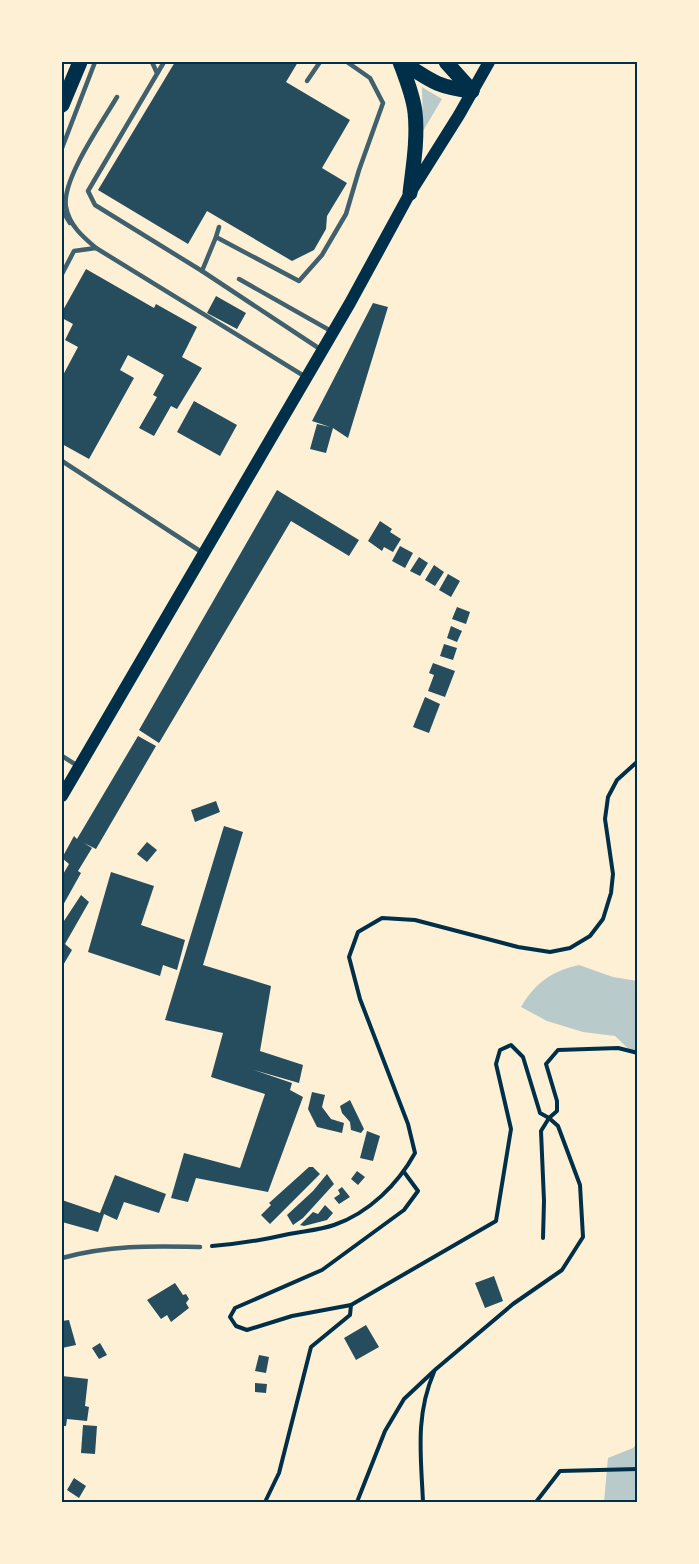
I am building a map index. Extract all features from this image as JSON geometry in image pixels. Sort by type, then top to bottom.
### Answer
[{"type":"main road","points":[[62,105],[80,62]]},
{"type":"main road","points":[[401,62],[432,83],[448,88],[472,90]]},
{"type":"main road","points":[[401,62],[415,112],[415,146],[410,193]]},
{"type":"main road","points":[[446,62],[472,90]]},
{"type":"main road","points":[[62,796],[333,332],[410,193],[489,62]]},
{"type":"lane","points":[[62,148],[94,62]]},
{"type":"lane","points":[[152,62],[157,73]]},
{"type":"lane","points":[[164,62],[88,191],[95,205],[202,271],[322,350]]},
{"type":"lane","points":[[307,81],[320,62]]},
{"type":"lane","points":[[216,237],[299,281],[322,255],[346,213],[383,102],[369,78],[347,62]]},
{"type":"lane","points":[[77,232],[66,207],[68,183],[117,97]]},
{"type":"lane","points":[[62,210],[77,232],[96,248],[306,378]]},
{"type":"lane","points":[[202,271],[219,227]]},
{"type":"lane","points":[[62,274],[74,251],[96,248]]},
{"type":"lane","points":[[239,279],[333,332]]},
{"type":"lane","points":[[62,461],[203,553]]},
{"type":"lane","points":[[62,756],[78,766]]},
{"type":"lane","points":[[62,1258],[91,1250],[130,1246],[200,1248]]},
{"type":"path","points":[[200,1248],[249,1243],[335,1225],[359,1212],[384,1194],[404,1172],[415,1153],[408,1124],[360,999],[349,957],[358,932],[382,918],[415,920],[518,947],[550,952],[570,948],[590,936],[603,919],[614,874],[606,819],[608,796],[617,780],[638,761]]},
{"type":"path","points":[[357,1503],[385,1431],[404,1399],[513,1304],[562,1270],[583,1237],[580,1185],[558,1126],[540,1113],[523,1057],[511,1045],[500,1050],[496,1064],[511,1129],[496,1221],[351,1305],[292,1316],[248,1329],[236,1326],[230,1317],[235,1308],[322,1270],[404,1210],[418,1191],[404,1172]]},
{"type":"path","points":[[543,1238],[541,1131],[549,1118],[557,1111],[557,1101],[546,1064],[558,1050],[618,1048],[638,1053]]},
{"type":"path","points":[[265,1503],[279,1473],[311,1347],[350,1315],[351,1305]]},
{"type":"path","points":[[423,1503],[419,1430],[426,1392],[436,1369]]},
{"type":"path","points":[[536,1503],[561,1471],[638,1469]]},
{"type":"shaded area","points":[[422,87],[442,99],[423,131]]},
{"type":"shaded area","points":[[579,965],[613,977],[637,981],[637,1057],[615,1036],[583,1032],[547,1021],[521,1007],[532,991],[545,979]]},
{"type":"shaded area","points":[[637,1443],[637,1502],[604,1502],[608,1458],[633,1448]]},
{"type":"building","points":[[175,62],[298,62],[286,82],[350,120],[322,168],[347,183],[327,216],[326,229],[314,250],[292,261],[207,211],[188,244],[98,190]]},
{"type":"building","points":[[86,269],[154,308],[156,304],[197,327],[182,357],[202,368],[177,409],[171,406],[154,436],[139,428],[157,397],[153,395],[164,375],[128,355],[120,370],[134,378],[89,459],[62,444],[62,377],[78,347],[65,340],[73,324],[62,318],[62,312]]},
{"type":"building","points":[[216,296],[246,313],[237,329],[207,313]]},
{"type":"building","points":[[373,303],[388,307],[348,438],[333,428],[326,453],[310,449],[317,424],[330,427],[312,421]]},
{"type":"building","points":[[194,401],[237,425],[220,456],[177,432]]},
{"type":"building","points":[[277,490],[359,540],[349,556],[291,521],[159,743],[139,730]]},
{"type":"building","points":[[380,521],[392,529],[390,532],[401,539],[393,552],[384,547],[382,551],[368,541]]},
{"type":"building","points":[[400,546],[413,553],[405,568],[392,561]]},
{"type":"building","points":[[419,557],[428,563],[420,576],[410,571]]},
{"type":"building","points":[[434,565],[444,572],[435,586],[425,580]]},
{"type":"building","points":[[448,574],[460,581],[451,597],[439,590]]},
{"type":"building","points":[[457,607],[470,612],[466,624],[452,619]]},
{"type":"building","points":[[451,626],[462,631],[457,642],[447,638]]},
{"type":"building","points":[[444,644],[457,648],[453,660],[440,656]]},
{"type":"building","points":[[433,663],[455,671],[445,697],[428,691],[434,675],[429,673]]},
{"type":"building","points":[[425,697],[440,704],[429,733],[413,727]]},
{"type":"building","points":[[138,736],[156,746],[96,849],[84,843],[92,848],[78,871],[81,873],[62,907],[62,876],[69,864],[62,858],[74,836],[77,839]]},
{"type":"building","points":[[216,801],[220,812],[195,822],[191,810]]},
{"type":"building","points":[[224,826],[243,832],[203,965],[271,986],[260,1051],[303,1065],[299,1083],[254,1070],[292,1083],[290,1090],[303,1097],[268,1192],[196,1178],[188,1202],[171,1198],[184,1153],[240,1168],[265,1094],[211,1077],[223,1033],[165,1020]]},
{"type":"building","points":[[147,842],[157,850],[147,862],[137,854]]},
{"type":"building","points":[[111,872],[154,886],[141,925],[185,940],[177,970],[163,965],[160,976],[88,952]]},
{"type":"building","points":[[81,895],[89,902],[65,944],[72,950],[62,967],[62,924]]},
{"type":"building","points":[[312,1092],[325,1095],[322,1107],[331,1119],[344,1123],[342,1133],[317,1127],[308,1109]]},
{"type":"building","points":[[350,1100],[364,1129],[361,1133],[351,1130],[350,1122],[342,1113],[340,1106]]},
{"type":"building","points":[[367,1131],[380,1136],[373,1161],[360,1158]]},
{"type":"building","points":[[309,1167],[313,1167],[320,1174],[270,1224],[261,1215],[271,1205],[269,1203]]},
{"type":"building","points":[[357,1171],[365,1177],[358,1185],[351,1179]]},
{"type":"building","points":[[327,1174],[334,1184],[303,1218],[293,1225],[287,1215],[313,1191]]},
{"type":"building","points":[[115,1175],[166,1194],[159,1213],[124,1202],[117,1220],[104,1214],[98,1232],[62,1222],[62,1200],[100,1213]]},
{"type":"building","points":[[342,1187],[350,1197],[339,1204],[334,1198],[340,1194],[338,1190]]},
{"type":"building","points":[[325,1205],[333,1213],[327,1220],[300,1225],[313,1212],[318,1214]]},
{"type":"building","points":[[494,1276],[503,1301],[485,1308],[475,1283]]},
{"type":"building","points":[[175,1283],[183,1295],[186,1294],[189,1299],[186,1303],[189,1308],[171,1322],[167,1315],[161,1319],[147,1300]]},
{"type":"building","points":[[69,1320],[76,1345],[62,1348],[62,1321]]},
{"type":"building","points":[[366,1325],[379,1347],[356,1360],[344,1338]]},
{"type":"building","points":[[100,1343],[107,1355],[99,1359],[92,1348]]},
{"type":"building","points":[[259,1355],[269,1357],[266,1373],[255,1371]]},
{"type":"building","points":[[62,1376],[88,1379],[85,1406],[89,1407],[87,1421],[67,1419],[66,1426],[62,1426]]},
{"type":"building","points":[[255,1383],[267,1384],[266,1393],[255,1392]]},
{"type":"building","points":[[83,1425],[97,1426],[95,1454],[81,1453]]},
{"type":"building","points":[[74,1478],[86,1486],[79,1498],[67,1490]]}]
